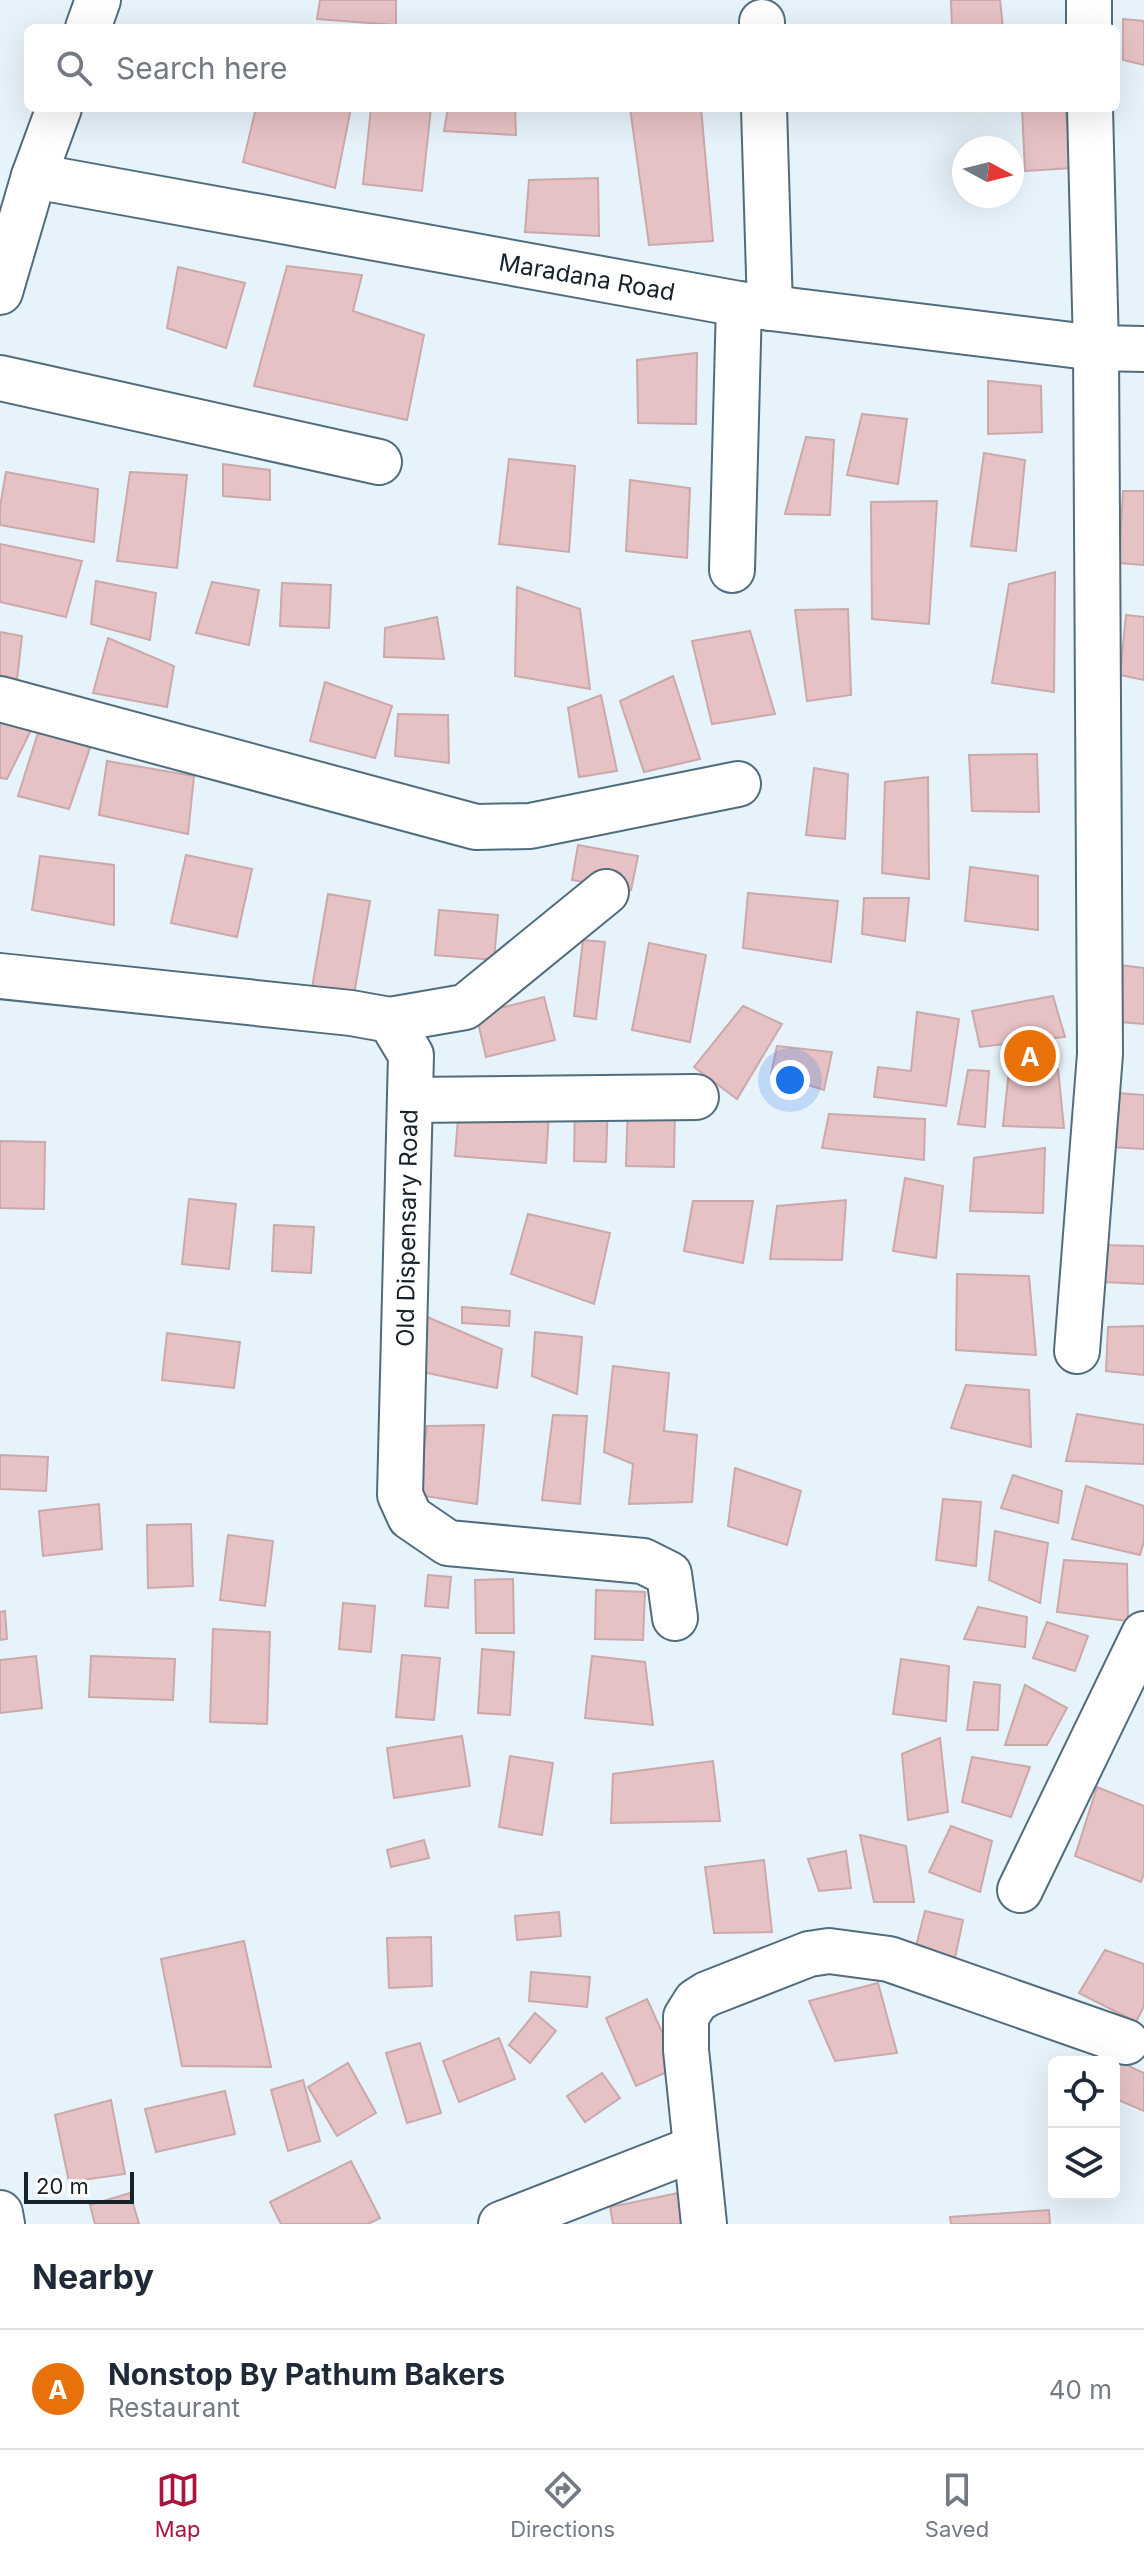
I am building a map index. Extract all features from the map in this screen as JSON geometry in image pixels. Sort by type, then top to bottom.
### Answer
[{"type":"street","points":[[89,24],[98,0]]},
{"type":"street","points":[[1089,0],[1089,24]]},
{"type":"street","points":[[0,292],[34,176],[58,112]]},
{"type":"street","points":[[732,570],[754,306],[764,112]]},
{"type":"street","points":[[1077,1351],[1100,1054],[1096,348],[1090,112]]},
{"type":"street","name":"Maradana Road","points":[[34,176],[754,306],[1096,348],[1144,349]]},
{"type":"street","points":[[0,378],[379,462]]},
{"type":"street","points":[[0,699],[476,827],[530,826],[738,784]]},
{"type":"street","points":[[0,976],[351,1013],[390,1020],[465,1007],[606,892]]},
{"type":"street","name":"Old Dispensary Road","points":[[390,1020],[411,1055],[400,1495],[410,1517],[448,1543],[643,1561],[669,1574],[675,1618]]},
{"type":"street","points":[[410,1100],[696,1097]]},
{"type":"street","points":[[1020,1890],[1144,1634]]},
{"type":"street","points":[[704,2224],[686,2050],[686,2017],[696,2001],[707,1994],[809,1954],[829,1951],[889,1959],[1126,2042]]},
{"type":"street","points":[[501,2224],[696,2148]]},
{"type":"street","points":[[0,2213],[2,2224]]},
{"type":"building","points":[[320,0],[396,0],[396,24],[317,19]]},
{"type":"building","points":[[951,0],[1000,0],[1003,24],[952,24]]},
{"type":"building","points":[[1123,19],[1144,21],[1144,65],[1123,60]]},
{"type":"building","points":[[255,112],[350,112],[335,188],[243,162]]},
{"type":"building","points":[[371,112],[431,112],[422,191],[363,184]]},
{"type":"building","points":[[447,112],[515,112],[516,135],[444,131]]},
{"type":"building","points":[[631,112],[701,112],[713,241],[649,245]]},
{"type":"building","points":[[1022,112],[1066,112],[1073,168],[1025,171]]},
{"type":"building","points":[[598,178],[599,236],[525,232],[529,180]]},
{"type":"building","points":[[287,266],[362,275],[353,311],[424,335],[407,420],[254,386]]},
{"type":"building","points":[[178,267],[245,283],[226,348],[167,328]]},
{"type":"building","points":[[697,353],[696,424],[638,423],[637,360]]},
{"type":"building","points":[[988,381],[1041,386],[1042,432],[988,434]]},
{"type":"building","points":[[862,414],[907,419],[898,484],[847,475]]},
{"type":"building","points":[[806,437],[834,440],[830,515],[785,514]]},
{"type":"building","points":[[984,453],[1025,460],[1016,551],[971,546]]},
{"type":"building","points":[[509,459],[575,466],[569,552],[499,544]]},
{"type":"building","points":[[223,464],[270,470],[270,500],[223,496]]},
{"type":"building","points":[[6,472],[98,489],[94,542],[0,525]]},
{"type":"building","points":[[130,472],[187,475],[177,568],[117,561]]},
{"type":"building","points":[[630,480],[690,488],[687,558],[626,551]]},
{"type":"building","points":[[1123,491],[1144,491],[1144,565],[1119,563]]},
{"type":"building","points":[[937,501],[929,624],[872,619],[871,502]]},
{"type":"building","points":[[0,544],[82,561],[66,617],[0,602]]},
{"type":"building","points":[[1055,572],[1054,692],[992,683],[1009,584]]},
{"type":"building","points":[[96,581],[156,593],[150,640],[91,624]]},
{"type":"building","points":[[212,582],[259,590],[249,645],[196,633]]},
{"type":"building","points":[[282,583],[331,585],[329,628],[280,626]]},
{"type":"building","points":[[517,587],[580,609],[590,689],[515,676]]},
{"type":"building","points":[[848,609],[851,695],[807,701],[795,610]]},
{"type":"building","points":[[1126,615],[1144,617],[1144,680],[1120,675]]},
{"type":"building","points":[[437,617],[444,659],[384,657],[385,628]]},
{"type":"building","points":[[750,631],[775,714],[712,724],[692,641]]},
{"type":"building","points":[[0,632],[22,636],[17,680],[0,678]]},
{"type":"building","points":[[108,638],[174,666],[167,707],[93,693]]},
{"type":"building","points":[[673,676],[700,759],[644,772],[620,701]]},
{"type":"building","points":[[325,682],[392,706],[375,758],[310,741]]},
{"type":"building","points":[[601,695],[617,771],[579,777],[568,708]]},
{"type":"building","points":[[398,714],[448,715],[449,763],[395,756]]},
{"type":"building","points":[[0,717],[32,728],[7,779],[0,778]]},
{"type":"building","points":[[38,733],[92,742],[69,809],[18,796]]},
{"type":"building","points":[[1037,754],[1039,812],[972,811],[969,755]]},
{"type":"building","points":[[107,761],[194,776],[188,834],[99,815]]},
{"type":"building","points":[[814,768],[848,774],[845,839],[806,835]]},
{"type":"building","points":[[928,777],[929,879],[882,873],[885,782]]},
{"type":"building","points":[[578,845],[638,856],[631,890],[572,880]]},
{"type":"building","points":[[186,855],[252,869],[237,937],[171,923]]},
{"type":"building","points":[[40,856],[114,865],[114,925],[32,910]]},
{"type":"building","points":[[970,867],[1038,876],[1038,930],[965,921]]},
{"type":"building","points":[[748,893],[838,901],[831,962],[743,948]]},
{"type":"building","points":[[328,894],[370,901],[354,995],[312,988]]},
{"type":"building","points":[[864,898],[909,898],[905,941],[862,934]]},
{"type":"building","points":[[439,910],[498,915],[494,960],[435,955]]},
{"type":"building","points":[[583,940],[605,942],[596,1019],[574,1016]]},
{"type":"building","points":[[649,943],[706,955],[690,1042],[632,1030]]},
{"type":"building","points":[[1119,965],[1144,968],[1144,1024],[1120,1022]]},
{"type":"building","points":[[1053,996],[1065,1037],[980,1047],[972,1011]]},
{"type":"building","points":[[544,997],[555,1040],[486,1057],[476,1014]]},
{"type":"building","points":[[743,1006],[782,1024],[737,1099],[694,1067]]},
{"type":"building","points":[[917,1012],[959,1019],[946,1106],[874,1097],[878,1067],[911,1071]]},
{"type":"building","points":[[777,1046],[832,1052],[824,1090],[771,1074]]},
{"type":"building","points":[[1058,1069],[1064,1128],[1003,1126],[1009,1070]]},
{"type":"building","points":[[968,1070],[989,1071],[985,1127],[958,1124]]},
{"type":"building","points":[[1117,1093],[1144,1095],[1144,1149],[1113,1147]]},
{"type":"building","points":[[575,1098],[608,1099],[606,1162],[574,1161]]},
{"type":"building","points":[[628,1103],[675,1104],[674,1167],[626,1166]]},
{"type":"building","points":[[459,1106],[549,1113],[546,1163],[455,1156]]},
{"type":"building","points":[[829,1114],[925,1119],[924,1160],[822,1148]]},
{"type":"building","points":[[0,1141],[45,1142],[44,1209],[0,1208]]},
{"type":"building","points":[[1045,1148],[1043,1213],[970,1211],[974,1158]]},
{"type":"building","points":[[905,1178],[943,1186],[936,1258],[893,1251]]},
{"type":"building","points":[[189,1199],[236,1204],[229,1269],[182,1264]]},
{"type":"building","points":[[846,1200],[842,1260],[770,1259],[777,1206]]},
{"type":"building","points":[[693,1201],[753,1201],[743,1263],[684,1251]]},
{"type":"building","points":[[528,1214],[610,1233],[594,1304],[511,1274]]},
{"type":"building","points":[[274,1225],[314,1227],[311,1273],[272,1271]]},
{"type":"building","points":[[1102,1245],[1144,1246],[1144,1284],[1103,1282]]},
{"type":"building","points":[[957,1274],[1029,1276],[1036,1355],[956,1350]]},
{"type":"building","points":[[462,1307],[510,1311],[509,1326],[462,1323]]},
{"type":"building","points":[[425,1316],[502,1349],[497,1388],[418,1371]]},
{"type":"building","points":[[1144,1326],[1144,1375],[1106,1371],[1108,1327]]},
{"type":"building","points":[[535,1332],[582,1337],[577,1394],[532,1376]]},
{"type":"building","points":[[167,1333],[240,1342],[234,1388],[162,1380]]},
{"type":"building","points":[[613,1366],[669,1373],[664,1431],[697,1435],[692,1502],[629,1504],[633,1464],[604,1452]]},
{"type":"building","points":[[966,1385],[1029,1390],[1031,1447],[951,1428]]},
{"type":"building","points":[[1077,1414],[1144,1425],[1144,1464],[1066,1461]]},
{"type":"building","points":[[553,1415],[587,1416],[580,1504],[542,1500]]},
{"type":"building","points":[[484,1425],[477,1504],[418,1495],[427,1426]]},
{"type":"building","points":[[0,1455],[48,1457],[46,1491],[0,1489]]},
{"type":"building","points":[[735,1468],[801,1491],[787,1545],[728,1526]]},
{"type":"building","points":[[1013,1475],[1062,1491],[1058,1523],[1001,1508]]},
{"type":"building","points":[[1086,1486],[1144,1506],[1144,1541],[1140,1555],[1072,1539]]},
{"type":"building","points":[[943,1499],[981,1502],[976,1566],[936,1560]]},
{"type":"building","points":[[99,1504],[102,1549],[43,1556],[39,1511]]},
{"type":"building","points":[[191,1524],[193,1586],[148,1588],[147,1525]]},
{"type":"building","points":[[995,1531],[1048,1543],[1040,1603],[989,1580]]},
{"type":"building","points":[[228,1535],[273,1541],[265,1606],[220,1600]]},
{"type":"building","points":[[1064,1560],[1127,1564],[1128,1621],[1057,1612]]},
{"type":"building","points":[[428,1575],[451,1577],[448,1608],[425,1606]]},
{"type":"building","points":[[513,1579],[514,1633],[476,1633],[475,1580]]},
{"type":"building","points":[[596,1590],[645,1592],[643,1640],[595,1639]]},
{"type":"building","points":[[343,1603],[375,1606],[371,1652],[339,1649]]},
{"type":"building","points":[[978,1607],[1027,1617],[1025,1647],[964,1639]]},
{"type":"building","points":[[5,1611],[7,1639],[0,1640],[0,1612]]},
{"type":"building","points":[[1047,1622],[1088,1636],[1075,1671],[1033,1658]]},
{"type":"building","points":[[213,1629],[270,1632],[267,1724],[210,1722]]},
{"type":"building","points":[[482,1649],[514,1652],[510,1715],[478,1713]]},
{"type":"building","points":[[402,1655],[440,1658],[434,1720],[396,1717]]},
{"type":"building","points":[[36,1656],[42,1708],[0,1713],[0,1660]]},
{"type":"building","points":[[91,1656],[175,1659],[173,1700],[89,1697]]},
{"type":"building","points":[[592,1656],[645,1662],[653,1725],[585,1718]]},
{"type":"building","points":[[901,1659],[949,1666],[946,1721],[893,1714]]},
{"type":"building","points":[[974,1682],[1000,1685],[998,1730],[967,1730]]},
{"type":"building","points":[[1025,1685],[1067,1708],[1047,1745],[1005,1745]]},
{"type":"building","points":[[462,1736],[470,1786],[394,1798],[387,1748]]},
{"type":"building","points":[[940,1738],[948,1812],[908,1820],[902,1754]]},
{"type":"building","points":[[510,1756],[553,1763],[542,1835],[499,1827]]},
{"type":"building","points":[[972,1757],[1030,1767],[1011,1817],[962,1802]]},
{"type":"building","points":[[713,1761],[720,1821],[611,1823],[613,1774]]},
{"type":"building","points":[[1097,1787],[1144,1806],[1144,1873],[1141,1882],[1075,1856]]},
{"type":"building","points":[[951,1826],[992,1841],[980,1892],[929,1872]]},
{"type":"building","points":[[860,1835],[906,1846],[914,1902],[874,1902]]},
{"type":"building","points":[[424,1840],[429,1858],[391,1867],[387,1850]]},
{"type":"building","points":[[846,1851],[851,1888],[819,1891],[808,1859]]},
{"type":"building","points":[[764,1860],[772,1932],[714,1933],[705,1867]]},
{"type":"building","points":[[925,1911],[963,1920],[954,1963],[913,1958]]},
{"type":"building","points":[[559,1912],[561,1936],[517,1940],[515,1916]]},
{"type":"building","points":[[431,1937],[432,1986],[389,1988],[387,1938]]},
{"type":"building","points":[[244,1941],[271,2067],[182,2066],[161,1959]]},
{"type":"building","points":[[1105,1950],[1144,1964],[1144,2006],[1136,2022],[1079,1993]]},
{"type":"building","points":[[531,1972],[590,1977],[587,2007],[529,2001]]},
{"type":"building","points":[[878,1983],[897,2053],[835,2061],[809,2001]]},
{"type":"building","points":[[647,1999],[678,2067],[636,2086],[606,2018]]},
{"type":"building","points":[[535,2013],[556,2031],[530,2063],[509,2045]]},
{"type":"building","points":[[499,2038],[515,2079],[459,2102],[443,2061]]},
{"type":"building","points":[[420,2043],[441,2113],[407,2123],[386,2053]]},
{"type":"building","points":[[1120,2062],[1144,2073],[1144,2111],[1120,2101]]},
{"type":"building","points":[[348,2063],[376,2113],[337,2136],[308,2087]]},
{"type":"building","points":[[602,2073],[620,2098],[585,2122],[567,2096]]},
{"type":"building","points":[[303,2080],[320,2141],[288,2151],[271,2090]]},
{"type":"building","points":[[225,2091],[235,2134],[156,2152],[145,2109]]},
{"type":"building","points":[[111,2100],[125,2174],[69,2182],[55,2115]]},
{"type":"building","points":[[351,2161],[380,2218],[368,2224],[281,2224],[270,2202]]},
{"type":"building","points":[[688,2191],[694,2224],[613,2224],[610,2207]]},
{"type":"building","points":[[130,2193],[139,2224],[95,2224],[90,2205]]},
{"type":"building","points":[[1049,2210],[1050,2224],[951,2224],[950,2217]]},
{"type":"place","name":"Nonstop By Pathum Bakers","points":[[1030,1056]]}]
